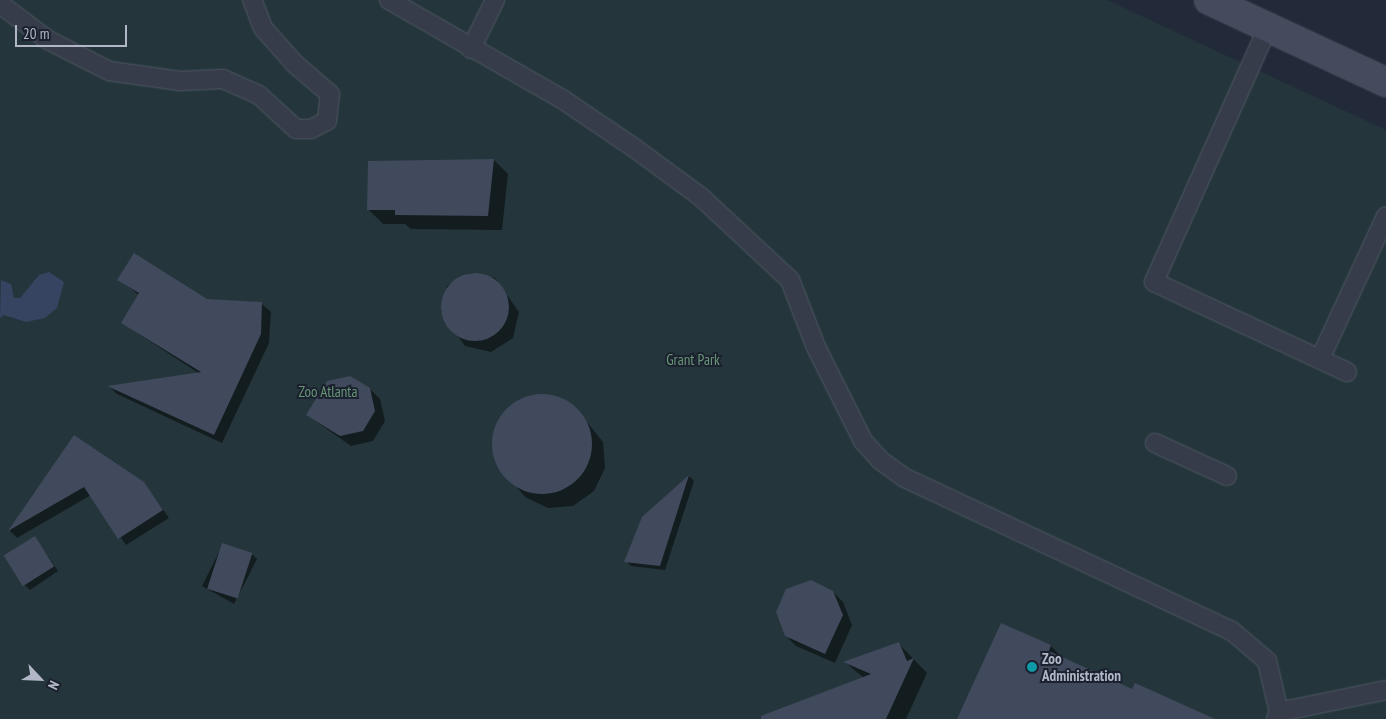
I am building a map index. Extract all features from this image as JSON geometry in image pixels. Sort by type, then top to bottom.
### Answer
[{"type":"street","points":[[1209,0],[1386,82]]},
{"type":"lane","points":[[0,4],[48,40],[109,71],[180,81],[224,79],[259,95],[296,129],[312,130],[327,121],[330,94],[295,64],[263,28],[252,0]]},
{"type":"lane","points":[[389,0],[471,49],[565,101],[632,147],[701,198],[790,280],[816,347],[862,441],[880,460],[903,477],[1232,631],[1267,661],[1278,715],[1386,690]]},
{"type":"lane","points":[[471,49],[495,0]]},
{"type":"lane","points":[[1268,27],[1154,282],[1347,372]]},
{"type":"lane","points":[[1320,359],[1384,224]]},
{"type":"lane","points":[[1155,443],[1226,476]]},
{"type":"green space","name":"Grant Park","points":[[0,0],[1107,0],[1386,130],[1386,719],[0,719]]},
{"type":"water","points":[[49,272],[64,282],[57,308],[45,318],[26,322],[4,315],[0,318],[1,280],[11,284],[14,298],[20,298],[39,275]]},
{"type":"building","points":[[494,159],[488,216],[395,215],[395,210],[367,210],[368,161]]},
{"type":"building","points":[[134,253],[207,299],[262,302],[261,334],[214,435],[107,386],[201,372],[121,323],[139,293],[117,280]]},
{"type":"building","points":[[475,273],[488,276],[499,283],[506,294],[509,307],[506,320],[499,331],[488,338],[475,341],[462,338],[451,331],[444,320],[441,307],[444,294],[451,283],[462,276]]},
{"type":"building","points":[[350,376],[370,388],[375,411],[363,431],[340,436],[306,415],[327,381]]},
{"type":"building","points":[[542,394],[561,398],[577,409],[588,425],[592,444],[588,463],[577,479],[561,490],[542,494],[523,490],[507,479],[496,463],[492,444],[496,425],[507,409],[523,398]]},
{"type":"building","points":[[74,435],[144,482],[163,510],[118,539],[84,487],[8,531]]},
{"type":"building","points":[[689,475],[660,566],[624,562],[642,517]]},
{"type":"building","points":[[35,536],[54,567],[23,586],[4,556]]},
{"type":"building","points":[[222,543],[252,553],[238,599],[207,589]]},
{"type":"building","points":[[811,580],[833,591],[843,615],[825,654],[785,636],[776,612],[786,589]]},
{"type":"building","name":"Zoo Administration","points":[[1001,623],[1051,645],[1049,651],[1132,689],[1135,683],[1215,719],[957,719]]},
{"type":"building","points":[[899,642],[907,661],[914,658],[886,719],[761,719],[761,716],[871,674],[843,662]]},
{"type":"place","name":"Zoo Administration","points":[[1032,667]]},
{"type":"park label","name":"Zoo Atlanta","points":[[328,392]]}]
